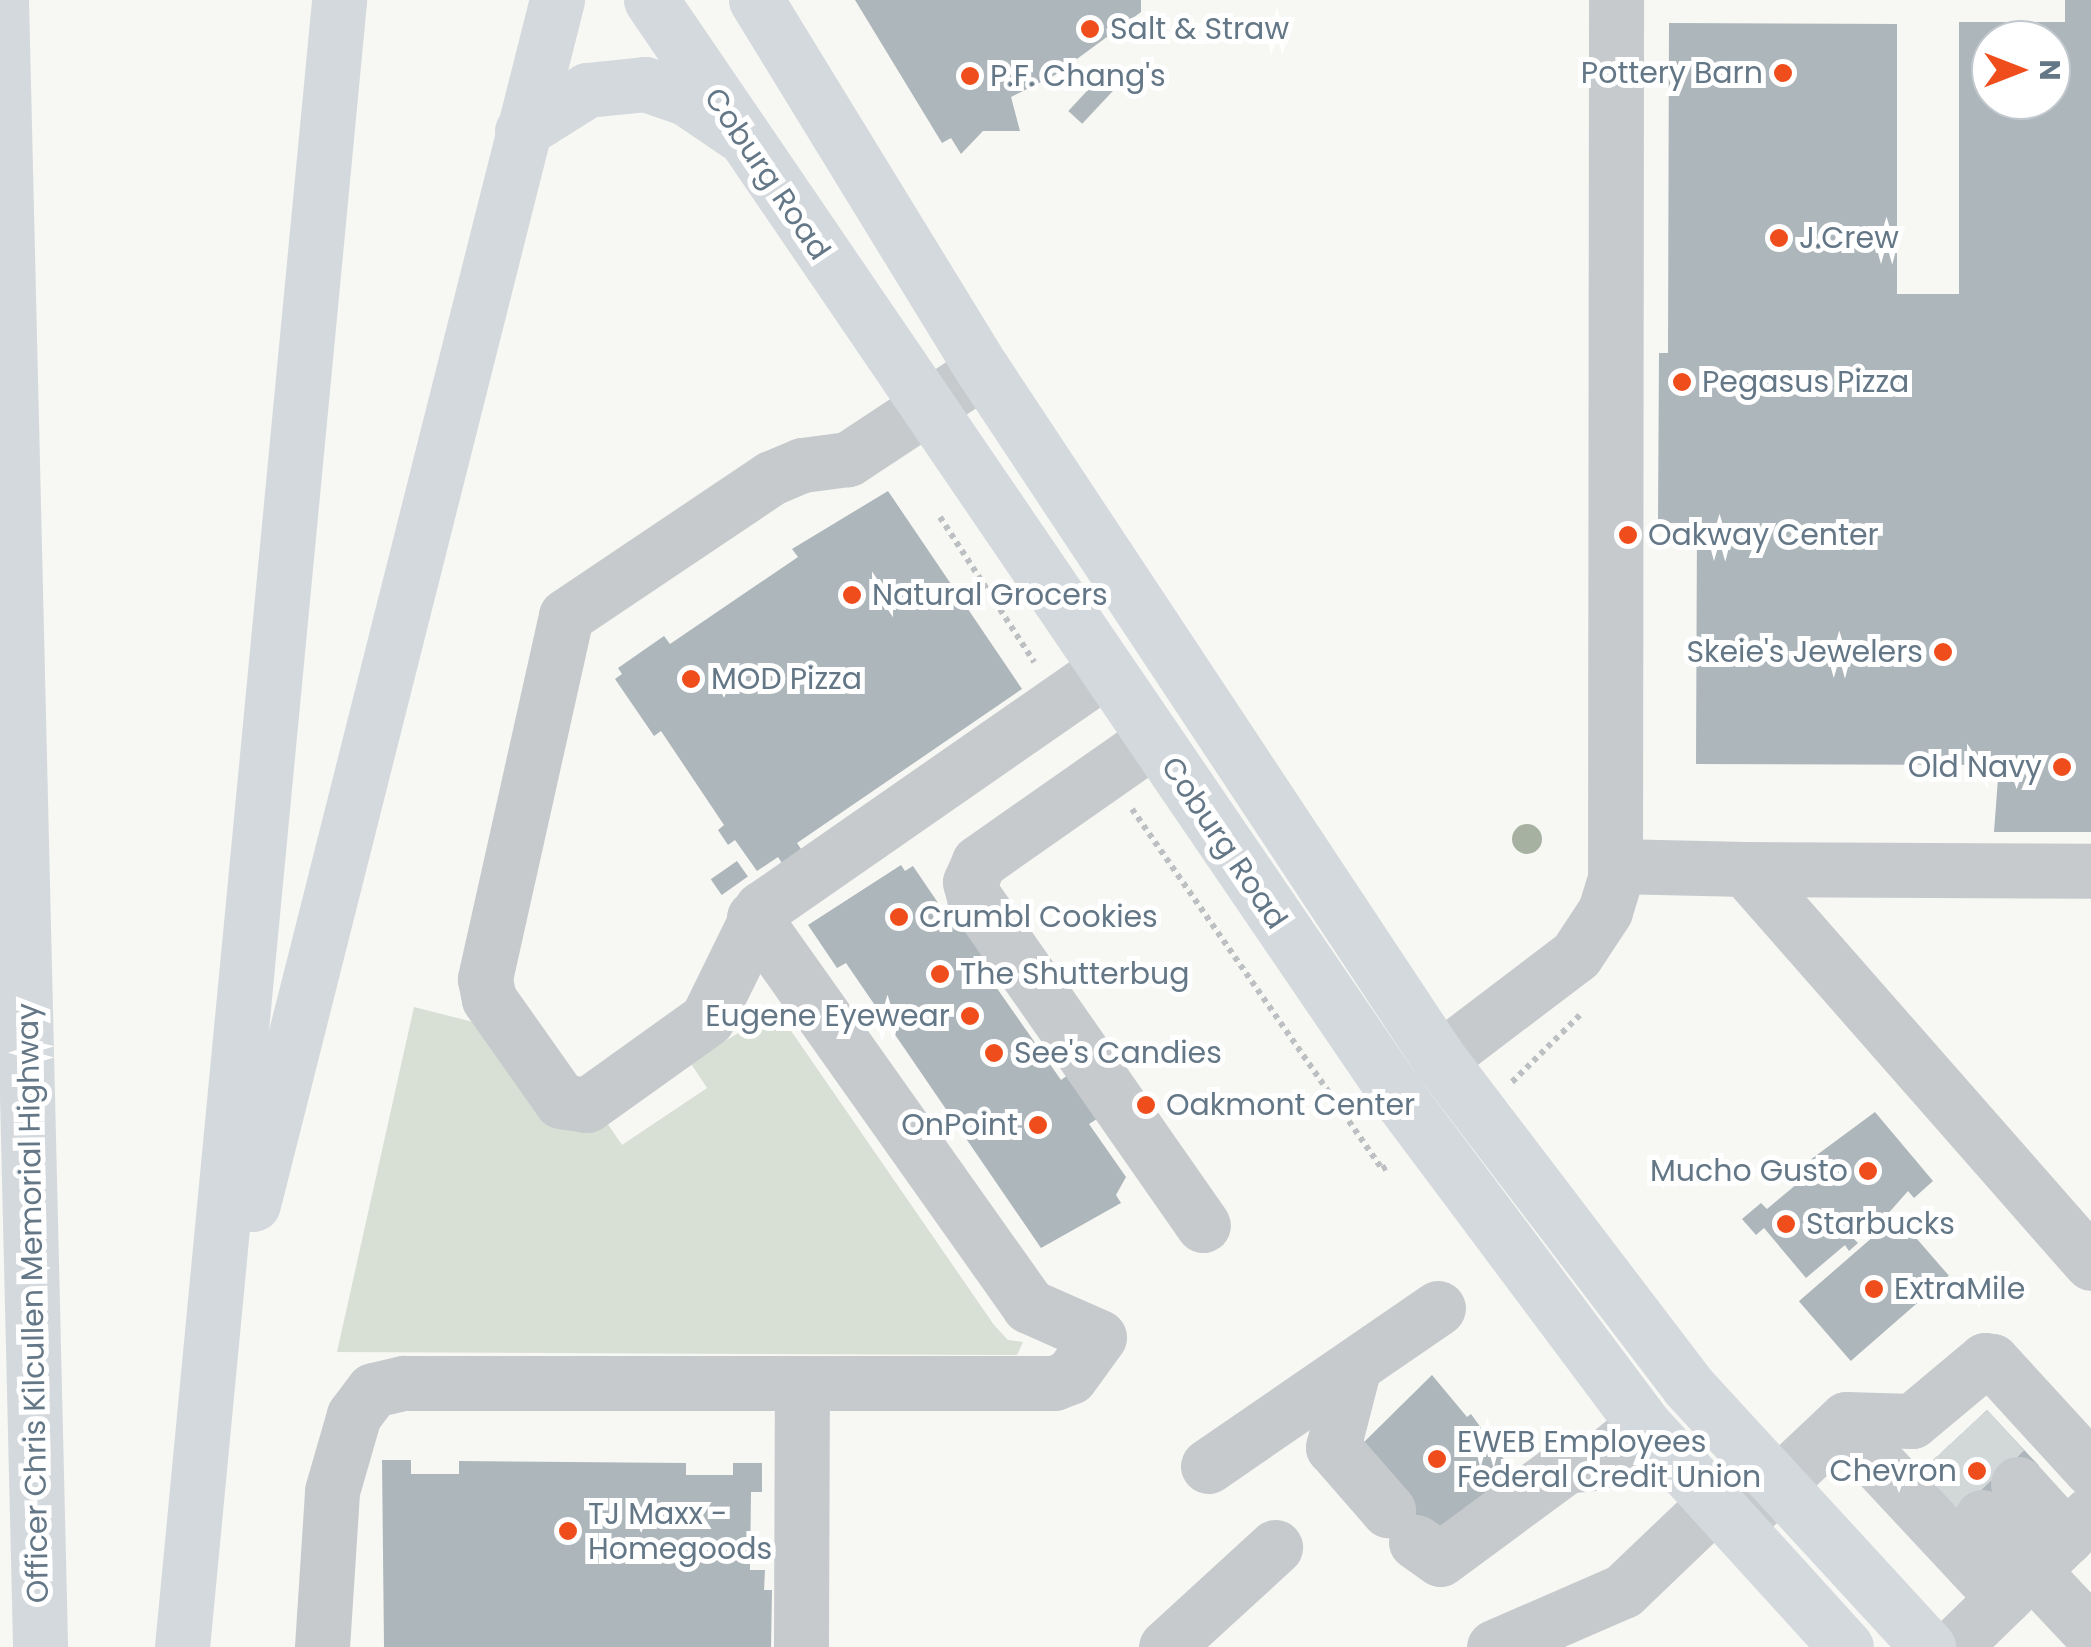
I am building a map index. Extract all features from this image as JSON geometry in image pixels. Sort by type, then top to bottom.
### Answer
[{"type":"main road","name":"Officer Chris Kilcullen Memorial Highway","points":[[1,0],[40,1647]]},
{"type":"main road","points":[[182,1647],[339,0]]},
{"type":"main road","points":[[209,1381],[556,0]]},
{"type":"main road","name":"Coburg Road","points":[[651,0],[1394,1092],[1644,1426],[1846,1647]]},
{"type":"main road","name":"Coburg Road","points":[[756,0],[983,370],[1439,1059],[1688,1386],[1928,1647]]},
{"type":"main road","points":[[522,131],[586,90],[645,84],[686,98],[739,134]]},
{"type":"main road","points":[[1394,1092],[1439,1059]]},
{"type":"lane","points":[[1439,1059],[1576,955],[1605,911],[1616,866],[1616,0]]},
{"type":"lane","points":[[983,370],[848,459],[802,464],[771,478],[566,616],[487,993],[561,1102],[581,1107],[708,1019],[754,917],[1106,670]]},
{"type":"lane","points":[[1154,740],[979,862],[970,874],[971,890],[1202,1224]]},
{"type":"lane","points":[[1616,866],[2091,871]]},
{"type":"lane","points":[[1745,869],[2091,1263]]},
{"type":"lane","points":[[322,1647],[332,1492],[354,1415],[374,1390],[424,1383],[1063,1382],[1100,1337],[1029,1306],[754,917]]},
{"type":"lane","points":[[1208,1466],[1438,1308]]},
{"type":"lane","points":[[1494,1647],[1623,1591],[1725,1514],[1776,1484],[1914,1426],[1978,1364],[1992,1361],[2091,1469]]},
{"type":"lane","points":[[1354,1366],[1333,1447],[1402,1526],[1440,1560],[1566,1466],[1597,1464],[1644,1426]]},
{"type":"lane","points":[[802,1384],[802,1647]]},
{"type":"lane","points":[[1914,1426],[2048,1555]]},
{"type":"lane","points":[[2000,1500],[2048,1555],[2091,1633]]},
{"type":"lane","points":[[1166,1647],[1275,1546]]},
{"type":"lane","points":[[1953,1647],[2048,1555]]},
{"type":"path","points":[[930,500],[1059,700]]},
{"type":"path","points":[[1107,772],[1382,1169]]},
{"type":"shaded area","points":[[414,1007],[473,1022],[546,1123],[574,1131],[605,1120],[622,1145],[707,1088],[690,1062],[755,1023],[787,1025],[994,1325],[1008,1340],[1023,1342],[1017,1355],[337,1352]]},
{"type":"building","name":"P.F. Chang's","points":[[855,0],[1141,0],[1141,12],[1055,75],[1011,97],[1020,131],[983,131],[961,154],[951,138],[942,143]]},
{"type":"building","points":[[2065,0],[2091,0],[2091,832],[1994,832],[1999,765],[1696,764],[1697,523],[1658,523],[1659,353],[1668,353],[1669,23],[1897,24],[1897,294],[1959,294],[1959,22],[1971,22],[1971,120],[2071,120],[2071,20],[2065,20]]},
{"type":"building","points":[[1099,78],[1113,91],[1082,124],[1068,111]]},
{"type":"building","points":[[888,491],[1022,689],[797,843],[801,849],[782,863],[778,857],[757,871],[735,840],[728,845],[718,830],[724,825],[661,731],[654,736],[615,679],[622,674],[618,668],[664,636],[670,644],[798,557],[792,549]]},
{"type":"building","points":[[737,861],[748,877],[722,895],[711,879]]},
{"type":"building","points":[[901,865],[905,871],[913,866],[951,922],[958,917],[987,959],[980,964],[1061,1080],[1068,1075],[1097,1119],[1089,1124],[1126,1177],[1116,1195],[1121,1203],[1041,1248],[846,963],[837,968],[808,925]]},
{"type":"building","points":[[1875,1112],[1933,1181],[1914,1198],[1908,1191],[1878,1225],[1873,1221],[1853,1238],[1858,1243],[1849,1251],[1845,1245],[1806,1278],[1764,1228],[1756,1235],[1742,1219],[1761,1203],[1767,1209],[1816,1168],[1810,1160]]},
{"type":"building","name":"ExtraMile","points":[[1897,1216],[1949,1276],[1851,1361],[1799,1301]]},
{"type":"building","name":"EWEB Employees Federal Credit Union","points":[[1432,1375],[1467,1417],[1471,1414],[1513,1472],[1437,1535],[1416,1542],[1361,1445]]},
{"type":"building","name":"Chevron","points":[[1987,1410],[2039,1466],[1968,1532],[1916,1476]]},
{"type":"building","name":"TJ Maxx - Homegoods","points":[[382,1460],[411,1460],[411,1474],[459,1474],[459,1461],[686,1463],[686,1475],[733,1475],[733,1463],[762,1463],[762,1492],[751,1492],[750,1570],[765,1570],[764,1590],[772,1590],[771,1647],[384,1647]]},
{"type":"tunnel","points":[[1967,1428],[2018,1484]]},
{"type":"tunnel","points":[[1931,1461],[1982,1517]]},
{"type":"place","name":"Salt & Straw","points":[[1090,29]]},
{"type":"place","name":"Pottery Barn","points":[[1783,73]]},
{"type":"place","name":"P.F. Chang's","points":[[970,76]]},
{"type":"place","name":"J.Crew","points":[[1779,238]]},
{"type":"place","name":"Pegasus Pizza","points":[[1682,382]]},
{"type":"place","name":"Oakway Center","points":[[1628,535]]},
{"type":"place","name":"Natural Grocers","points":[[852,595]]},
{"type":"place","name":"Skeie's Jewelers","points":[[1943,652]]},
{"type":"place","name":"MOD Pizza","points":[[691,679]]},
{"type":"place","name":"Old Navy","points":[[2062,767]]},
{"type":"place","name":"Crumbl Cookies","points":[[899,917]]},
{"type":"place","name":"The Shutterbug","points":[[940,974]]},
{"type":"place","name":"Eugene Eyewear","points":[[970,1016]]},
{"type":"place","name":"See's Candies","points":[[994,1053]]},
{"type":"place","name":"Oakmont Center","points":[[1146,1105]]},
{"type":"place","name":"OnPoint","points":[[1038,1125]]},
{"type":"place","name":"Mucho Gusto","points":[[1868,1171]]},
{"type":"place","name":"Starbucks","points":[[1786,1224]]},
{"type":"place","name":"ExtraMile","points":[[1874,1289]]},
{"type":"place","name":"EWEB Employees Federal Credit Union","points":[[1437,1459]]},
{"type":"place","name":"Chevron","points":[[1977,1471]]},
{"type":"place","name":"TJ Maxx - Homegoods","points":[[568,1531]]}]
